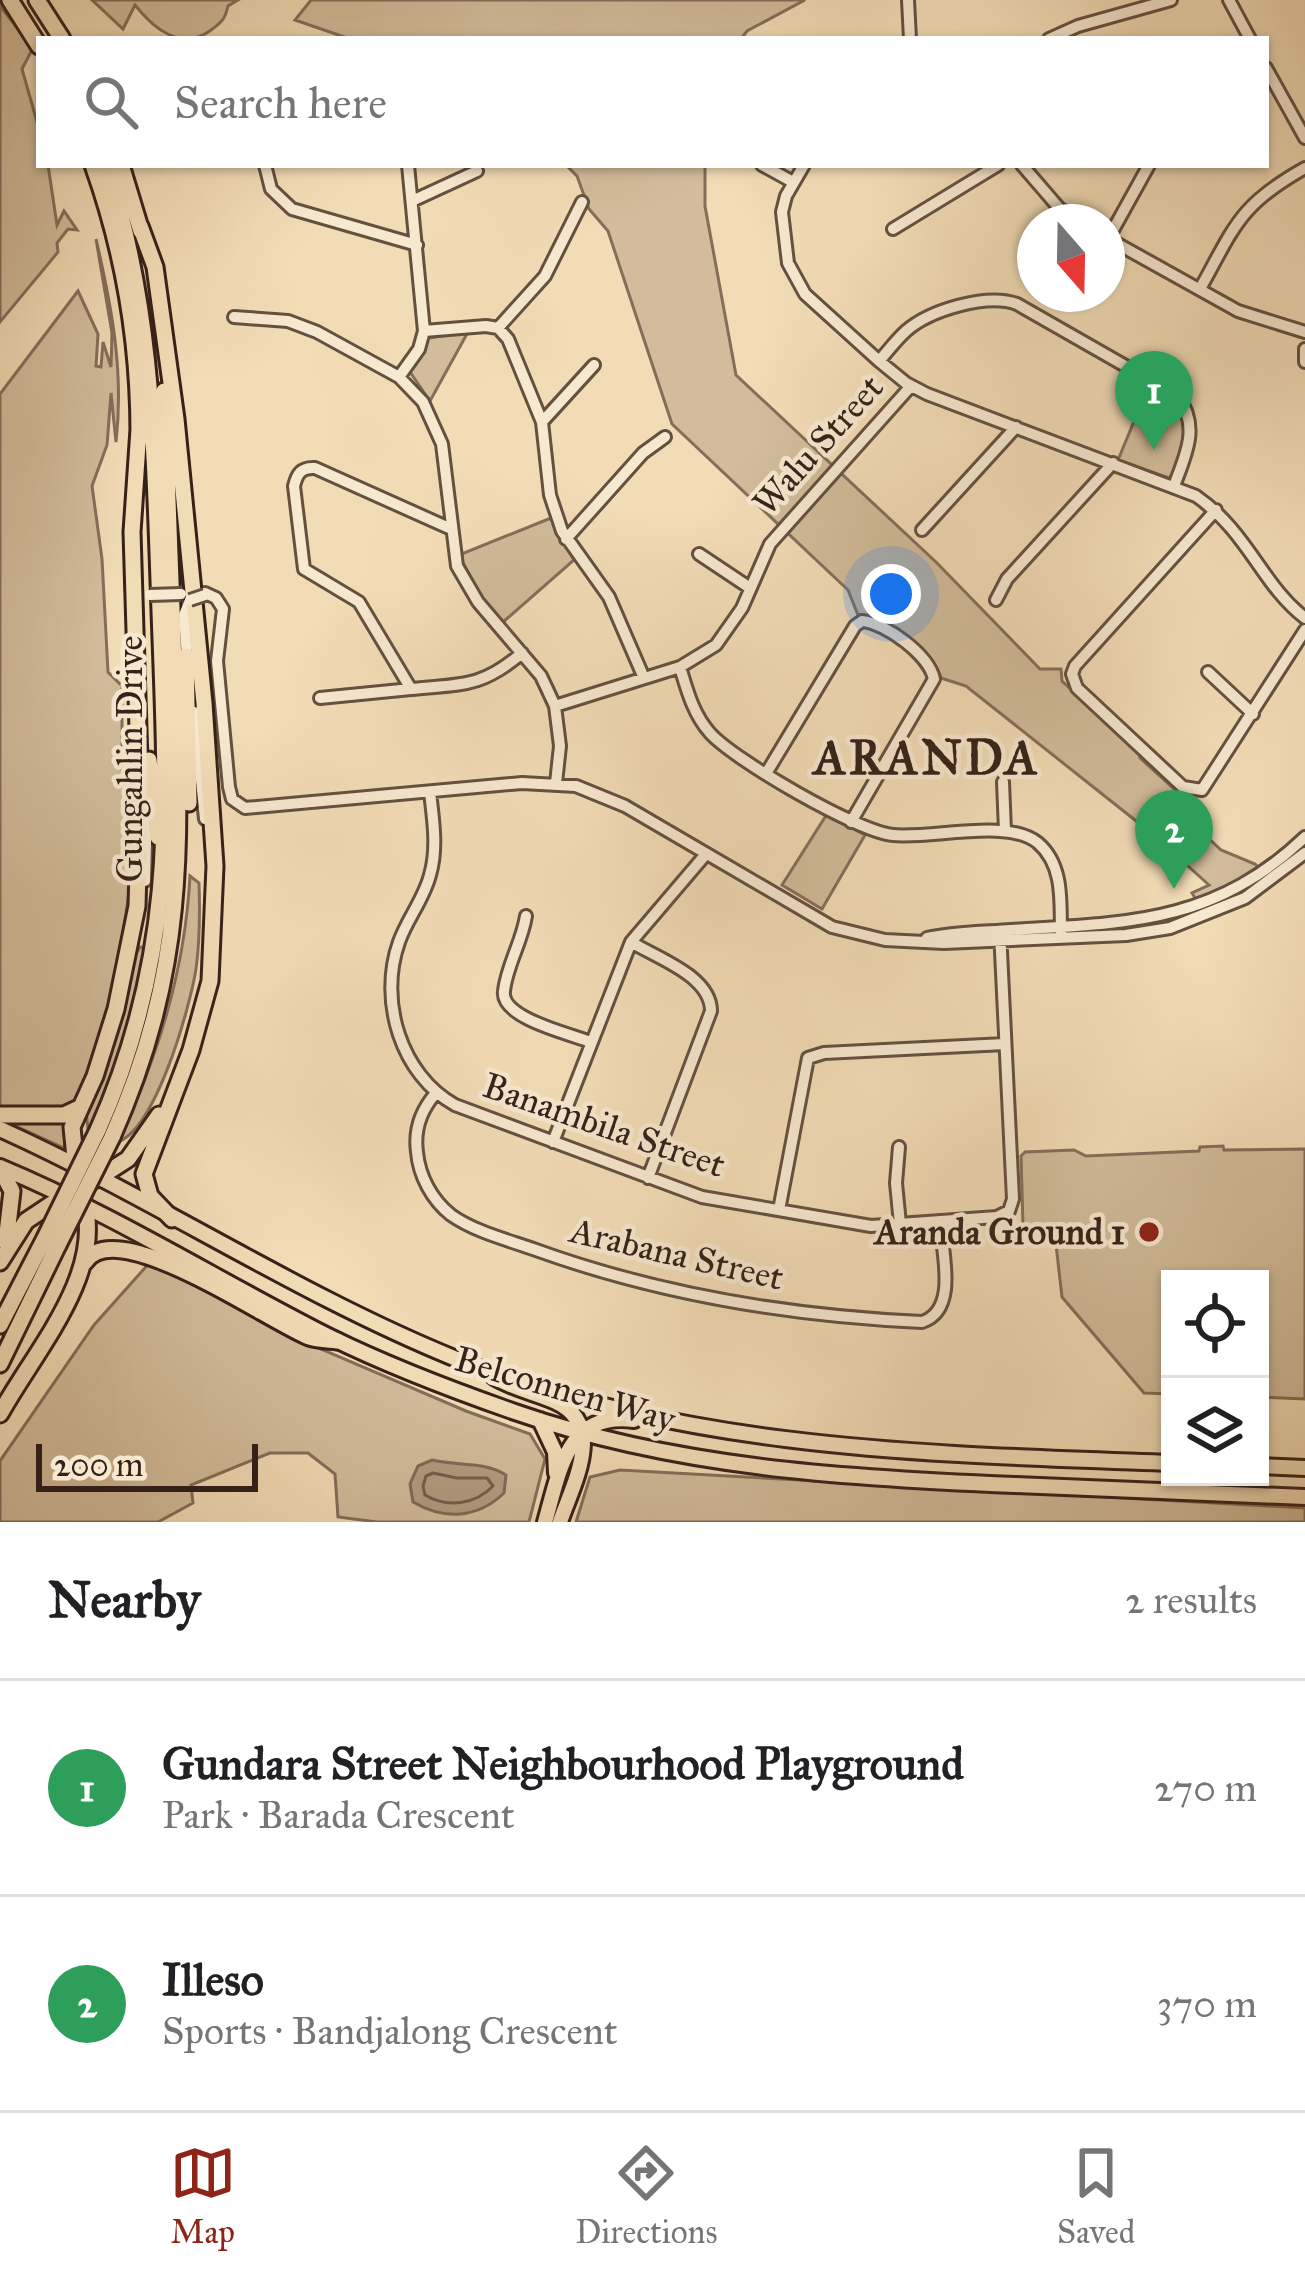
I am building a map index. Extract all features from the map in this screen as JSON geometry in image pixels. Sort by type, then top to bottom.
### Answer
[{"type":"highway","points":[[14,0],[38,36]]},
{"type":"highway","points":[[37,0],[60,36]]},
{"type":"highway","points":[[94,168],[113,227],[136,358],[136,533],[140,585],[150,595]]},
{"type":"highway","name":"Gungahlin Drive","points":[[105,1133],[152,965],[162,886],[166,789],[150,385],[138,283],[107,168]]},
{"type":"highway","points":[[122,168],[155,267],[179,441],[205,703],[215,905],[210,981],[202,1017],[144,1177],[150,1196],[172,1219]]},
{"type":"highway","name":"Gungahlin Drive","points":[[0,1364],[52,1242],[150,1040],[174,931],[180,829],[163,376],[156,306],[140,226]]},
{"type":"highway","points":[[76,1168],[71,1140],[116,1009],[137,906],[140,772],[132,522],[139,429]]},
{"type":"highway","points":[[174,931],[182,903],[189,810],[187,656]]},
{"type":"highway","points":[[144,697],[162,886]]},
{"type":"highway","points":[[97,1179],[120,1166],[168,1103]]},
{"type":"highway","points":[[0,1115],[64,1115],[80,1109]]},
{"type":"highway","points":[[80,1109],[82,1135],[99,1151],[122,1154],[143,1138]]},
{"type":"highway","points":[[0,1167],[12,1191],[2,1257]]},
{"type":"highway","points":[[2,1257],[42,1207],[76,1195],[88,1227],[85,1262]]},
{"type":"highway","points":[[23,1225],[45,1219],[64,1224],[76,1237],[85,1262]]},
{"type":"highway","name":"Gungahlin Drive","points":[[0,1325],[52,1242]]},
{"type":"highway","points":[[0,1414],[70,1297],[85,1262],[99,1250],[154,1256],[305,1335],[338,1341]]},
{"type":"main road","name":"Belconnen Way","points":[[0,1130],[312,1294],[475,1365],[663,1420],[863,1449],[1161,1463]]},
{"type":"main road","name":"Belconnen Way","points":[[0,1167],[76,1195],[338,1341],[403,1370],[628,1446],[779,1471],[861,1478],[1305,1497]]},
{"type":"main road","points":[[76,1168],[76,1195]]},
{"type":"main road","points":[[76,1195],[97,1179]]},
{"type":"main road","points":[[475,1365],[511,1388],[561,1404],[574,1415],[583,1461],[560,1522]]},
{"type":"main road","points":[[545,1522],[572,1444],[581,1433],[601,1419],[663,1420]]},
{"type":"main road","points":[[540,1420],[557,1462],[553,1496]]},
{"type":"main road","points":[[583,1461],[606,1447],[628,1446]]},
{"type":"main road","points":[[1269,1466],[1305,1468]]},
{"type":"street","points":[[908,0],[910,36]]},
{"type":"street","points":[[1056,36],[1171,0]]},
{"type":"street","points":[[1228,0],[1248,36]]},
{"type":"street","points":[[1269,73],[1305,138]]},
{"type":"street","points":[[1200,290],[1247,206],[1305,167]]},
{"type":"street","points":[[266,168],[272,189],[292,209],[417,245]]},
{"type":"street","points":[[399,377],[419,349],[424,332],[408,168]]},
{"type":"street","points":[[767,168],[793,182]]},
{"type":"street","points":[[803,168],[786,196],[781,229],[795,279],[817,306],[911,386],[1174,486],[1216,510],[1305,618]]},
{"type":"street","points":[[893,229],[993,168]]},
{"type":"street","points":[[1025,168],[1055,204]]},
{"type":"street","points":[[1125,208],[1147,168]]},
{"type":"street","points":[[412,201],[477,171]]},
{"type":"street","points":[[424,332],[498,328],[554,263],[582,202]]},
{"type":"street","points":[[1125,248],[1253,317],[1305,332]]},
{"type":"street","points":[[879,361],[914,325],[979,299],[1017,304],[1178,396],[1192,433],[1174,486]]},
{"type":"street","points":[[235,317],[298,324],[399,377],[423,402],[436,426],[444,462],[457,566],[468,588],[541,676],[555,706],[560,730],[556,783]]},
{"type":"street","points":[[498,328],[508,339],[542,422],[550,495],[566,539],[609,597],[644,678]]},
{"type":"street","points":[[1305,350],[1305,362]]},
{"type":"street","points":[[542,422],[593,365]]},
{"type":"street","name":"Walu Street","points":[[555,706],[680,667],[703,656],[722,639],[765,551],[911,386]]},
{"type":"street","points":[[922,530],[1016,427]]},
{"type":"street","points":[[566,539],[643,453],[665,437]]},
{"type":"street","points":[[996,600],[1007,579],[1113,463]]},
{"type":"street","points":[[411,689],[359,602],[304,569],[294,487],[297,476],[306,469],[318,469],[449,528]]},
{"type":"street","points":[[1216,510],[1075,665],[1073,682],[1189,790],[1207,786],[1305,630]]},
{"type":"street","points":[[699,554],[750,588]]},
{"type":"street","points":[[137,906],[144,893],[147,837],[140,609],[150,595],[206,594],[223,609],[217,661],[229,787],[236,804],[258,809],[556,783],[606,796],[832,927],[885,940],[1155,931],[1243,892],[1304,845]]},
{"type":"street","points":[[187,596],[187,656],[215,905]]},
{"type":"street","points":[[767,772],[855,626],[869,620],[878,624],[928,663],[934,679],[851,822]]},
{"type":"street","points":[[320,698],[479,682],[522,653]]},
{"type":"street","points":[[680,667],[692,703],[721,743],[851,822],[891,836],[1005,831],[1027,836],[1049,856],[1059,880],[1061,932]]},
{"type":"street","points":[[1208,672],[1252,713]]},
{"type":"street","points":[[1003,782],[1005,831]]},
{"type":"street","name":"Banambila Street","points":[[430,792],[434,860],[398,945],[393,978],[402,1047],[413,1069],[455,1105],[702,1197],[872,1226],[1002,1216],[1011,1206],[1000,936]]},
{"type":"street","points":[[553,1142],[631,942],[706,854]]},
{"type":"street","points":[[526,916],[523,940],[505,987],[506,1005],[517,1014],[591,1042]]},
{"type":"street","points":[[631,942],[699,982],[711,1000],[711,1011],[648,1178]]},
{"type":"street","points":[[778,1210],[808,1058],[819,1053],[1005,1044]]},
{"type":"street","name":"Arabana Street","points":[[436,1093],[418,1124],[417,1154],[430,1191],[450,1214],[557,1258],[647,1284],[797,1313],[922,1322],[937,1315],[944,1299],[940,1221]]},
{"type":"street","points":[[899,1147],[900,1224]]},
{"type":"shaded area","points":[[92,0],[238,0],[228,6],[215,27],[200,36],[169,35],[135,5],[123,29]]},
{"type":"shaded area","points":[[311,0],[805,0],[743,36],[341,36],[295,20]]},
{"type":"shaded area","points":[[0,6],[33,48],[22,69],[36,118],[36,168],[48,168],[57,225],[64,211],[77,230],[68,229],[57,243],[58,252],[0,322]]},
{"type":"shaded area","points":[[569,168],[705,168],[705,206],[736,375],[937,563],[1040,669],[1061,669],[1062,681],[1140,758],[1184,798],[1199,802],[1201,831],[1221,850],[1261,870],[1197,901],[1192,893],[1209,885],[1150,832],[966,686],[941,678],[906,638],[879,621],[858,615],[848,590],[672,424],[608,231],[589,209],[577,176]]},
{"type":"shaded area","points":[[96,239],[115,340],[118,416],[116,442],[111,393],[107,445],[92,486],[102,559],[108,672],[122,686],[122,773],[131,799],[130,887],[115,984],[80,1097],[65,1110],[0,1108],[0,394],[78,291],[98,334],[96,366],[101,367],[103,342],[111,367],[112,333]]},
{"type":"shaded area","points":[[468,332],[430,401],[410,372],[429,338]]},
{"type":"shaded area","points":[[1155,384],[1175,404],[1185,427],[1183,452],[1169,478],[1118,460]]},
{"type":"shaded area","points":[[551,518],[574,560],[503,622],[479,594],[459,555]]},
{"type":"shaded area","points":[[827,814],[865,835],[822,909],[782,885]]},
{"type":"shaded area","points":[[190,876],[199,883],[199,926],[186,1012],[156,1096],[142,1119],[120,1140],[167,1012],[182,945]]},
{"type":"shaded area","points":[[140,947],[146,948],[146,964],[114,1075],[91,1127],[118,1141],[113,1143],[88,1129],[86,1111],[105,1069]]},
{"type":"shaded area","points":[[69,1119],[64,1148],[7,1122]]},
{"type":"shaded area","points":[[1200,1147],[1305,1149],[1305,1399],[1269,1397],[1269,1270],[1161,1270],[1161,1394],[1144,1393],[1062,1297],[1055,1236],[1026,1236],[1021,1156],[1025,1152],[1074,1150],[1086,1156],[1199,1151]]},
{"type":"shaded area","points":[[152,1260],[302,1341],[530,1434],[545,1459],[529,1522],[377,1522],[338,1517],[335,1474],[308,1453],[270,1453],[191,1485],[193,1503],[158,1522],[0,1522],[0,1461],[94,1325]]},
{"type":"shaded area","points":[[620,1470],[1305,1508],[1305,1522],[576,1522],[590,1477]]},
{"type":"water","points":[[432,1460],[498,1471],[506,1475],[504,1493],[472,1512],[448,1514],[425,1508],[413,1502],[410,1484],[418,1466]]},
{"type":"place","name":"Gundara Street Neighbourhood Playground","points":[[1154,450]]},
{"type":"place","name":"Illeso","points":[[1174,889]]},
{"type":"place","name":"Aranda Ground 1","points":[[1149,1232]]},
{"type":"district","name":"ARANDA","points":[[927,757]]}]
